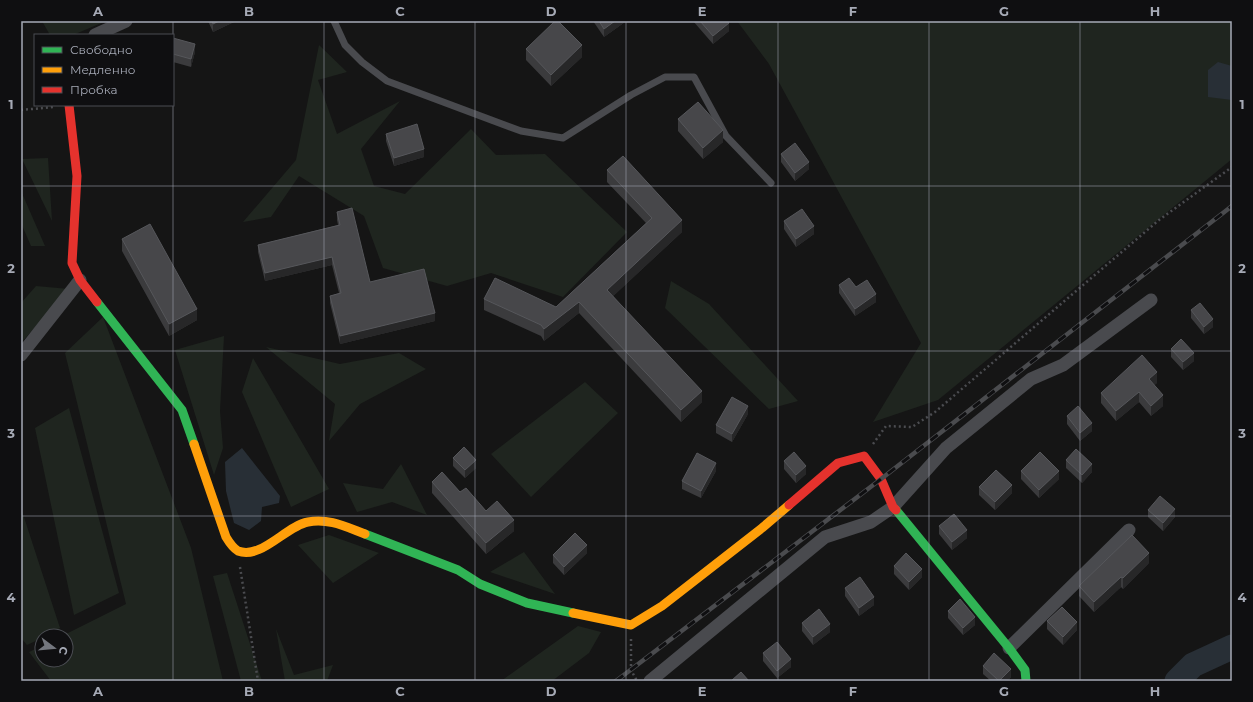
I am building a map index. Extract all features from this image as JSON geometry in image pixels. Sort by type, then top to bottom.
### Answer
[{"type":"street","points":[[97,34],[126,21]]},
{"type":"street","points":[[69,106],[77,176],[72,263],[80,280],[182,410],[226,537],[238,551],[250,553],[265,546],[299,524],[313,520],[333,522],[458,570],[480,584],[527,603],[631,625],[662,606],[725,557],[762,528],[838,463],[864,456],[881,479],[893,508],[1009,648],[1025,670],[1026,681]]},
{"type":"street","points":[[21,355],[80,280]]},
{"type":"street","points":[[650,681],[825,537],[870,522],[893,508],[946,448],[1031,379],[1063,365],[1151,300]]},
{"type":"street","points":[[1009,648],[1129,530]]},
{"type":"lane","points":[[334,21],[345,45],[362,62],[386,81],[521,131],[563,138],[631,95],[665,77],[694,77],[726,136],[771,183]]},
{"type":"path","points":[[21,110],[59,106]]},
{"type":"path","points":[[864,456],[886,426],[912,428],[935,412],[1159,220],[1232,167]]},
{"type":"path","points":[[238,551],[258,681]]},
{"type":"path","points":[[631,625],[631,670],[637,681]]},
{"type":"shaded area","points":[[42,21],[106,21],[75,34],[49,34]]},
{"type":"shaded area","points":[[737,21],[1232,21],[1232,159],[938,400],[873,422],[921,343],[769,64]]},
{"type":"shaded area","points":[[319,45],[347,72],[318,80],[337,134],[400,101],[361,149],[374,186],[405,194],[471,129],[496,155],[545,154],[627,232],[563,297],[491,273],[447,286],[383,268],[364,216],[299,176],[271,217],[243,222],[296,160]]},
{"type":"shaded area","points":[[1218,62],[1232,66],[1232,100],[1208,97],[1208,70]]},
{"type":"shaded area","points":[[48,158],[52,221],[22,159]]},
{"type":"shaded area","points":[[21,191],[45,246],[31,246],[21,223]]},
{"type":"shaded area","points":[[671,281],[709,304],[798,401],[769,409],[665,308]]},
{"type":"shaded area","points":[[36,286],[69,289],[21,343],[21,303]]},
{"type":"shaded area","points":[[103,317],[191,548],[223,681],[51,681],[41,668],[74,668],[74,630],[126,604],[65,353]]},
{"type":"shaded area","points":[[224,336],[220,411],[223,448],[214,475],[175,350]]},
{"type":"shaded area","points":[[266,347],[340,364],[399,353],[426,369],[360,404],[329,441],[335,404]]},
{"type":"shaded area","points":[[253,358],[329,489],[291,507],[242,392]]},
{"type":"shaded area","points":[[585,382],[618,413],[531,497],[491,454]]},
{"type":"shaded area","points":[[69,408],[119,593],[74,615],[35,428]]},
{"type":"shaded area","points":[[242,448],[280,496],[279,503],[262,507],[261,521],[249,530],[234,523],[226,491],[225,462]]},
{"type":"shaded area","points":[[401,464],[427,515],[392,502],[357,512],[343,483],[383,489]]},
{"type":"shaded area","points":[[21,508],[60,628],[34,628],[34,642],[27,645],[21,638]]},
{"type":"shaded area","points":[[329,535],[379,553],[333,583],[298,545]]},
{"type":"shaded area","points":[[524,552],[555,594],[490,572]]},
{"type":"shaded area","points":[[227,573],[262,681],[241,681],[213,576]]},
{"type":"shaded area","points":[[578,626],[601,632],[589,653],[552,681],[501,681]]},
{"type":"shaded area","points":[[276,629],[294,675],[333,665],[327,681],[285,681]]},
{"type":"shaded area","points":[[34,650],[34,659],[29,652]]},
{"type":"building","points":[[212,21],[219,21],[213,24]]},
{"type":"building","points":[[555,21],[558,21],[582,45],[551,75],[526,49]]},
{"type":"building","points":[[599,21],[615,21],[604,29]]},
{"type":"building","points":[[700,21],[727,21],[729,23],[713,36]]},
{"type":"building","points":[[174,38],[195,44],[191,59],[174,54]]},
{"type":"building","points":[[698,102],[723,130],[703,148],[678,119]]},
{"type":"building","points":[[417,124],[424,149],[394,158],[386,134]]},
{"type":"building","points":[[795,143],[809,162],[795,173],[781,154]]},
{"type":"building","points":[[623,156],[682,220],[607,290],[702,391],[681,410],[579,302],[544,329],[541,325],[484,299],[495,278],[556,307],[652,218],[607,170]]},
{"type":"building","points":[[352,208],[370,282],[424,269],[435,313],[340,336],[330,296],[341,293],[332,257],[265,273],[258,245],[340,225],[337,212]]},
{"type":"building","points":[[802,209],[814,226],[796,239],[784,221]]},
{"type":"building","points":[[150,224],[197,309],[169,324],[122,239]]},
{"type":"building","points":[[849,278],[856,287],[867,280],[876,294],[855,309],[839,285]]},
{"type":"building","points":[[1200,303],[1213,319],[1204,327],[1191,310]]},
{"type":"building","points":[[1181,339],[1194,353],[1183,362],[1171,349]]},
{"type":"building","points":[[1142,355],[1157,372],[1149,379],[1163,395],[1151,406],[1139,392],[1116,411],[1101,393]]},
{"type":"building","points":[[732,397],[748,406],[732,434],[716,425]]},
{"type":"building","points":[[1078,406],[1092,423],[1080,433],[1067,416]]},
{"type":"building","points":[[464,447],[476,460],[465,470],[453,458]]},
{"type":"building","points":[[1076,449],[1092,464],[1082,475],[1066,460]]},
{"type":"building","points":[[794,452],[806,466],[796,475],[784,461]]},
{"type":"building","points":[[1040,452],[1059,471],[1039,490],[1021,471]]},
{"type":"building","points":[[697,453],[716,463],[701,491],[682,481]]},
{"type":"building","points":[[996,470],[1012,485],[995,502],[979,487]]},
{"type":"building","points":[[442,472],[460,492],[466,488],[486,511],[497,501],[514,520],[486,543],[432,482]]},
{"type":"building","points":[[1160,496],[1175,509],[1163,523],[1148,510]]},
{"type":"building","points":[[954,514],[967,530],[952,542],[939,526]]},
{"type":"building","points":[[575,533],[587,545],[564,567],[553,555]]},
{"type":"building","points":[[1132,535],[1149,553],[1123,578],[1121,577],[1094,602],[1079,586]]},
{"type":"building","points":[[906,553],[922,569],[909,582],[894,566]]},
{"type":"building","points":[[860,577],[874,597],[859,608],[845,588]]},
{"type":"building","points":[[960,599],[975,617],[963,628],[948,611]]},
{"type":"building","points":[[1062,607],[1077,622],[1063,637],[1047,621]]},
{"type":"building","points":[[819,609],[830,624],[813,637],[802,623]]},
{"type":"building","points":[[777,642],[791,659],[777,671],[763,653]]},
{"type":"building","points":[[994,653],[1011,669],[999,681],[983,666]]},
{"type":"building","points":[[741,672],[749,681],[731,681]]},
{"type":"waterway","points":[[1177,681],[1193,665],[1232,647]]},
{"type":"railway","points":[[616,681],[881,479],[1232,206]]},
{"type":"traffic: fast","points":[[97,302],[182,410],[194,444]]},
{"type":"traffic: fast","points":[[896,510],[1009,648],[1025,670],[1026,681]]},
{"type":"traffic: fast","points":[[365,534],[458,570],[480,584],[527,603],[573,613]]},
{"type":"traffic: slow","points":[[194,444],[226,537],[238,551],[247,553],[256,551],[291,529],[308,522],[330,522],[365,534]]},
{"type":"traffic: slow","points":[[573,613],[631,625],[662,606],[789,505]]},
{"type":"traffic: jam","points":[[69,106],[77,176],[72,263],[80,280],[97,302]]},
{"type":"traffic: jam","points":[[789,505],[838,463],[864,456],[881,479],[893,507],[896,510]]}]
